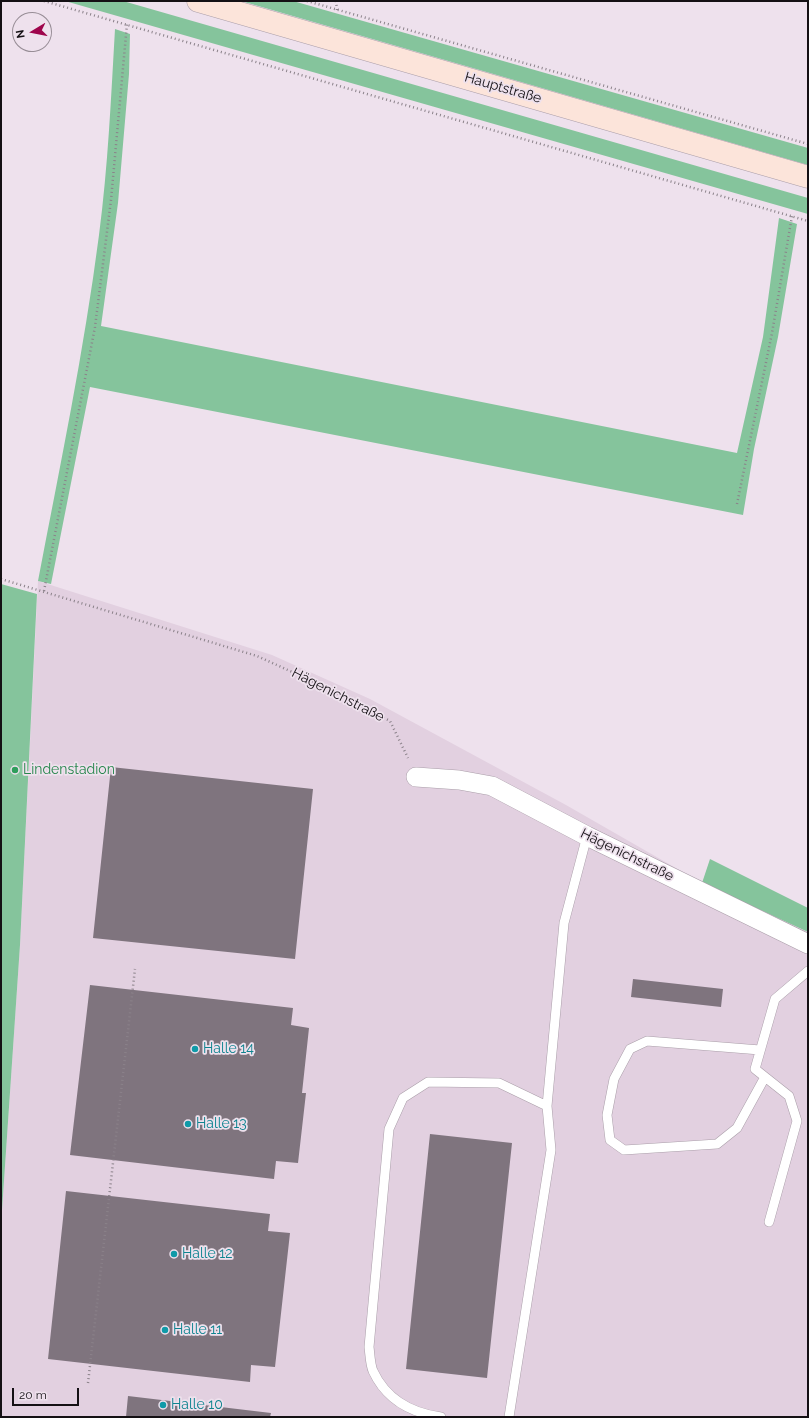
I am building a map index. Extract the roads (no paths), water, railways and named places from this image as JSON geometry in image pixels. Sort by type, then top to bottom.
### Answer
[{"type":"street","name":"Hauptstraße","points":[[198,1],[808,177]]},
{"type":"street","name":"Hägenichstraße","points":[[416,777],[459,780],[492,786],[587,836],[808,944]]},
{"type":"lane","points":[[509,1417],[551,1150],[547,1106],[564,922],[587,836]]},
{"type":"lane","points":[[769,1222],[797,1122],[789,1096],[755,1068],[775,1000],[808,971]]},
{"type":"lane","points":[[760,1050],[647,1042],[630,1050],[614,1079],[607,1116],[610,1140],[624,1150],[717,1144],[737,1128],[765,1077]]},
{"type":"lane","points":[[441,1417],[430,1416],[405,1407],[386,1392],[372,1370],[369,1347],[389,1129],[403,1098],[428,1082],[499,1083],[547,1106]]},
{"type":"place","name":"Lindenstadion","points":[[15,770]]},
{"type":"place","name":"Halle 14","points":[[195,1049]]},
{"type":"place","name":"Halle 13","points":[[188,1124]]},
{"type":"place","name":"Halle 12","points":[[174,1254]]},
{"type":"place","name":"Halle 11","points":[[165,1330]]},
{"type":"place","name":"Halle 10","points":[[163,1405]]}]
